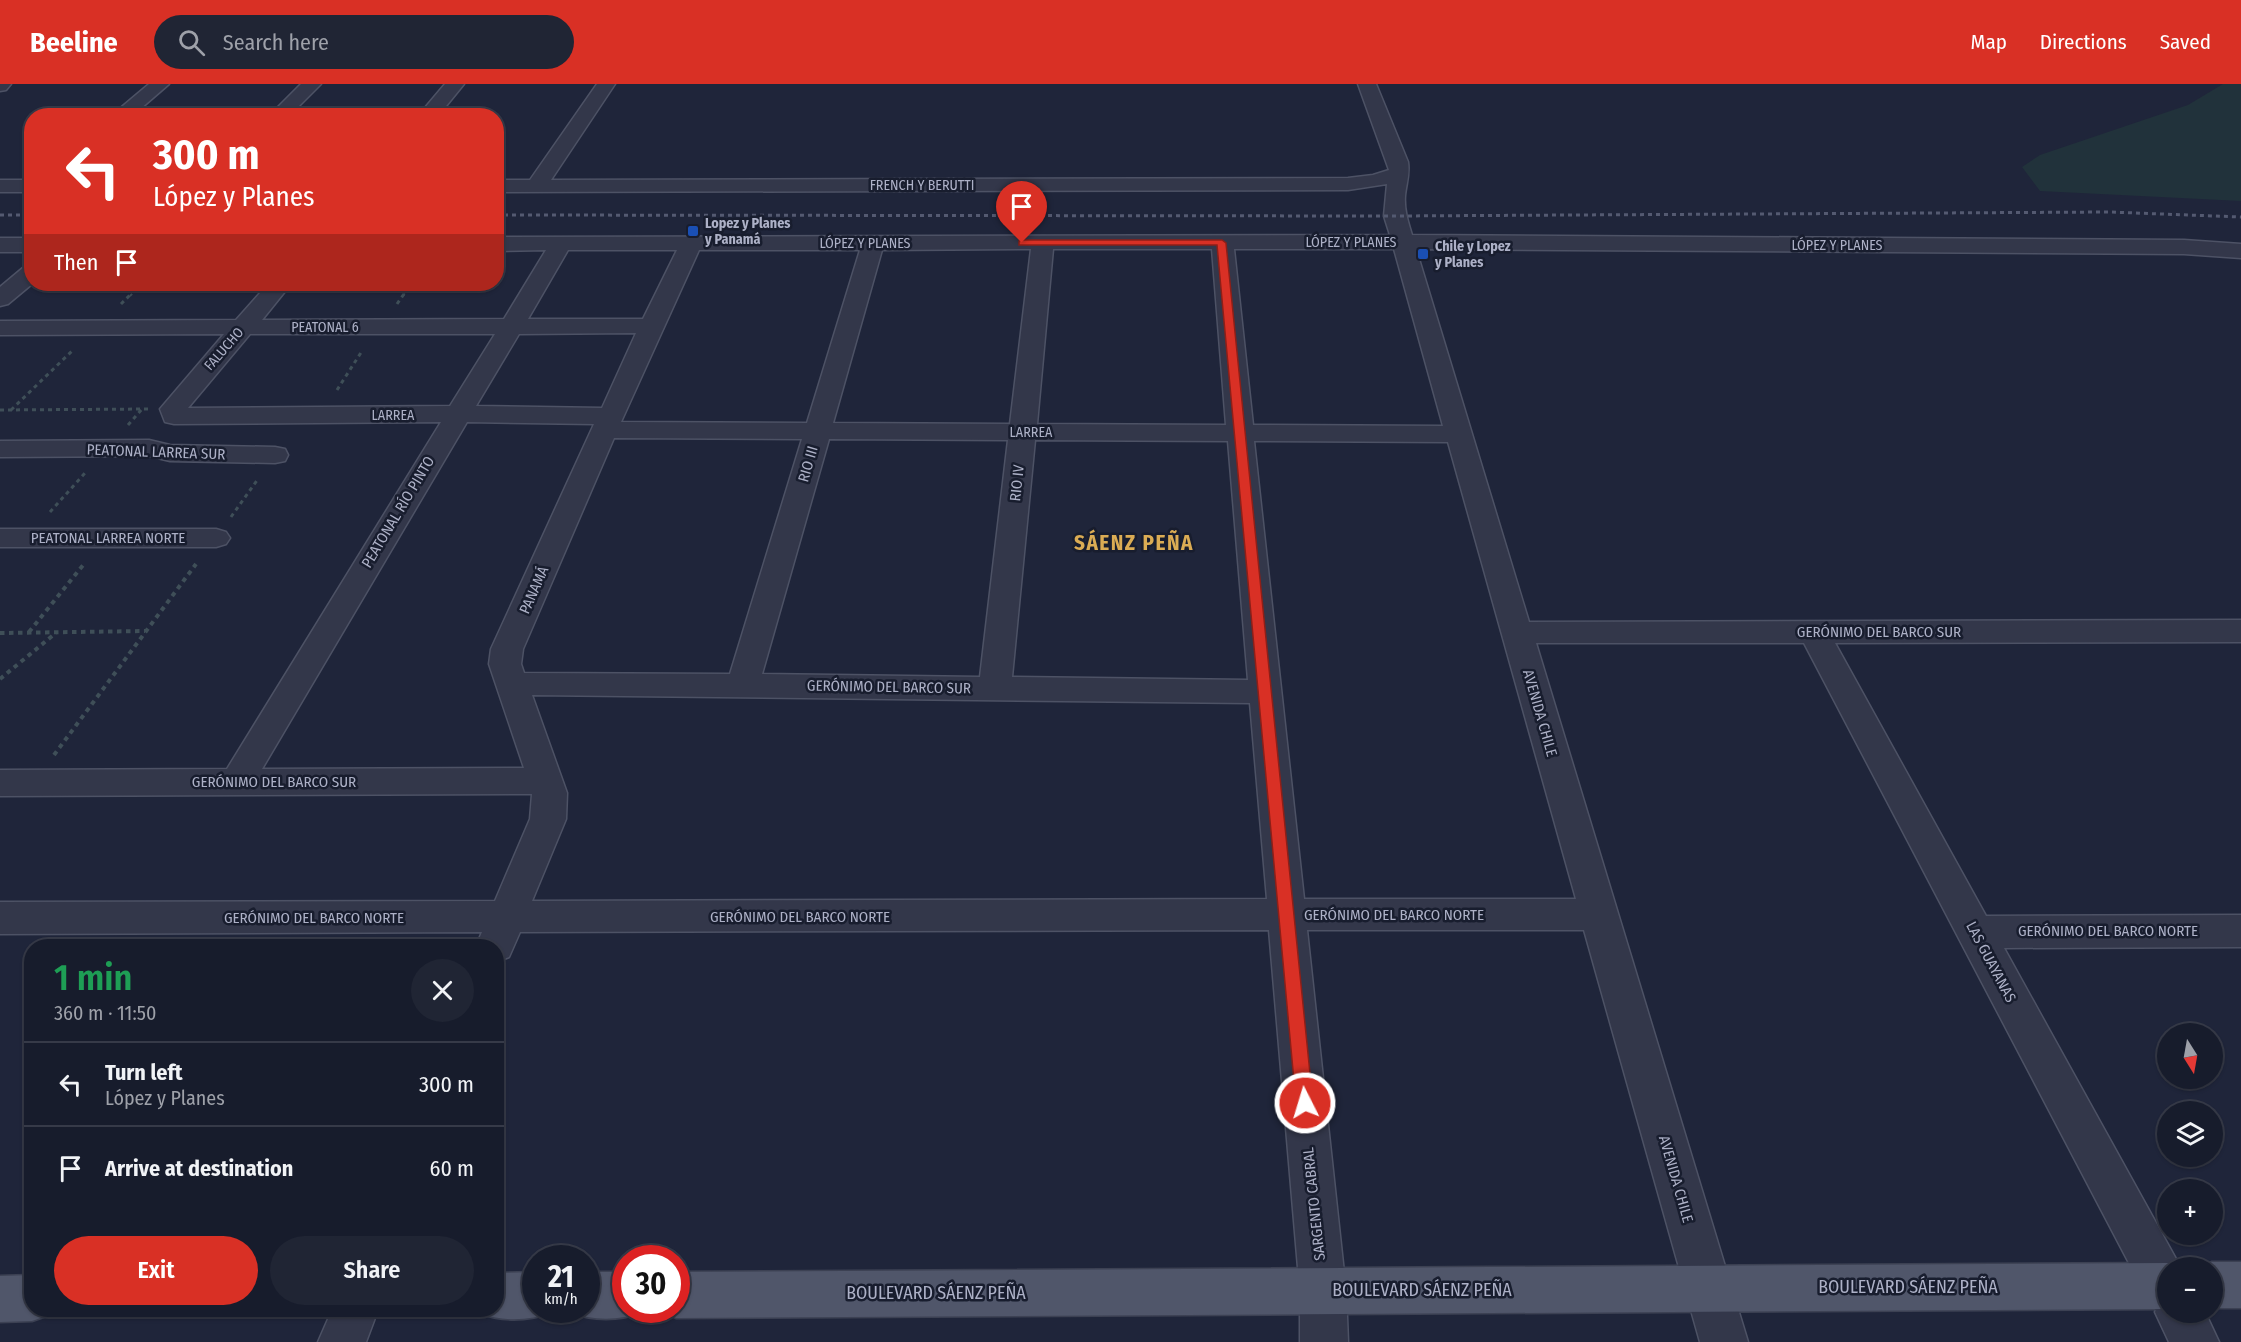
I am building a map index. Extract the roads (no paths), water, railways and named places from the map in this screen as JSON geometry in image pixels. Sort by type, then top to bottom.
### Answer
[{"type":"main road","points":[[2223,1285],[2241,1285]]},
{"type":"main road","name":"BOULEVARD SÁENZ PEÑA","points":[[690,1294],[1708,1288],[2157,1294]]},
{"type":"main road","points":[[504,1296],[522,1295]]},
{"type":"main road","points":[[0,1299],[24,1298]]},
{"type":"street","points":[[130,108],[160,84]]},
{"type":"street","points":[[287,108],[312,84]]},
{"type":"street","points":[[433,108],[455,84]]},
{"type":"street","points":[[537,185],[606,84]]},
{"type":"street","points":[[1367,84],[1400,173]]},
{"type":"street","name":"FRENCH Y BERUTTI","points":[[504,186],[1348,184],[1376,181],[1400,173]]},
{"type":"street","name":"AVENIDA CHILE","points":[[1400,173],[1395,195],[1395,216],[1724,1342]]},
{"type":"street","name":"FRENCH Y BERUTTI","points":[[1348,184],[1395,195]]},
{"type":"street","points":[[0,186],[24,186]]},
{"type":"street","name":"LÓPEZ Y PLANES","points":[[504,244],[1404,242],[2173,247],[2241,251]]},
{"type":"street","name":"RIO III","points":[[743,684],[873,243]]},
{"type":"street","name":"RIO IV","points":[[995,688],[1043,243]]},
{"type":"street","name":"SARGENTO CABRAL","points":[[1222,243],[1323,1291],[1324,1342]]},
{"type":"street","name":"PEATONAL RÍO PINTO","points":[[237,782],[456,414],[561,244]]},
{"type":"street","name":"PANAMÁ","points":[[501,932],[548,819],[550,793],[514,684],[505,664],[507,649],[690,244]]},
{"type":"street","points":[[0,245],[24,245]]},
{"type":"street","points":[[0,299],[24,279]]},
{"type":"street","name":"FALUCHO","points":[[174,412],[274,291]]},
{"type":"street","name":"PEATONAL 6","points":[[0,328],[651,326]]},
{"type":"street","name":"LARREA","points":[[174,412],[456,414],[818,432],[1457,434]]},
{"type":"street","name":"PEATONAL LARREA SUR","points":[[0,449],[149,448],[170,453],[275,455]]},
{"type":"street","name":"PEATONAL LARREA NORTE","points":[[0,538],[216,538]]},
{"type":"street","name":"GERÓNIMO DEL BARCO SUR","points":[[1517,633],[2241,631]]},
{"type":"street","name":"LAS GUAYANAS","points":[[1814,632],[2157,1270]]},
{"type":"street","name":"GERÓNIMO DEL BARCO SUR","points":[[514,684],[743,684],[1265,692]]},
{"type":"street","name":"GERÓNIMO DEL BARCO SUR","points":[[16,783],[547,781]]},
{"type":"street","name":"GERÓNIMO DEL BARCO NORTE","points":[[0,918],[501,932],[1286,915],[1599,914]]},
{"type":"street","name":"GERÓNIMO DEL BARCO NORTE","points":[[1974,932],[2241,931]]},
{"type":"street","points":[[342,1342],[352,1317]]},
{"type":"street","name":"LAS GUAYANAS","points":[[2185,1323],[2195,1342]]},
{"type":"railway","points":[[504,215],[1395,216],[2109,212],[2241,217]]},
{"type":"railway","points":[[0,215],[24,215]]},
{"type":"place","name":"Lopez y Planes y Panamá","points":[[693,231]]},
{"type":"place","name":"Chile y Lopez y Planes","points":[[1423,254]]},
{"type":"district","name":"SÁENZ PEÑA","points":[[1134,543]]}]
